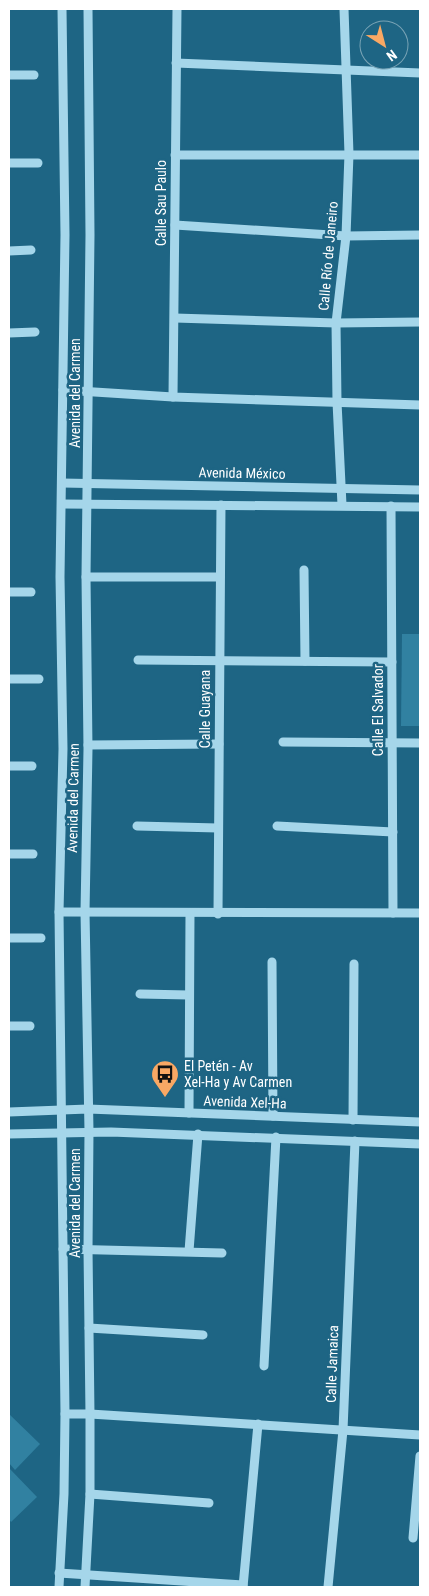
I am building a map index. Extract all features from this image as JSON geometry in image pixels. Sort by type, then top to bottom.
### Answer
[{"type":"street","name":"Avenida del Carmen","points":[[60,1587],[65,1414],[59,912],[63,749],[60,577],[65,235],[62,9]]},
{"type":"street","name":"Avenida del Carmen","points":[[85,1587],[90,1494],[89,1132],[85,912],[88,746],[86,577],[90,225],[88,9]]},
{"type":"street","name":"Calle Sau Paulo","points":[[173,396],[177,9]]},
{"type":"street","name":"Calle Río de Janeiro","points":[[342,505],[336,323],[346,236],[348,154],[344,9]]},
{"type":"street","points":[[176,63],[420,73]]},
{"type":"street","points":[[9,75],[34,75]]},
{"type":"street","points":[[175,155],[420,155]]},
{"type":"street","points":[[9,163],[38,163]]},
{"type":"street","points":[[175,225],[346,236],[420,235]]},
{"type":"street","points":[[9,251],[31,250]]},
{"type":"street","points":[[175,318],[336,323],[420,322]]},
{"type":"street","points":[[9,333],[35,332]]},
{"type":"street","points":[[63,390],[420,405]]},
{"type":"street","name":"Avenida México","points":[[62,483],[420,490]]},
{"type":"street","points":[[62,504],[420,506]]},
{"type":"street","name":"Calle Guayana","points":[[218,914],[221,505]]},
{"type":"street","name":"Calle El Salvador","points":[[391,506],[393,913]]},
{"type":"street","points":[[304,570],[305,661]]},
{"type":"street","points":[[86,577],[220,576]]},
{"type":"street","points":[[9,592],[31,592]]},
{"type":"street","points":[[138,660],[392,662]]},
{"type":"street","points":[[9,679],[38,679]]},
{"type":"street","points":[[283,742],[420,743]]},
{"type":"street","points":[[88,746],[219,744]]},
{"type":"street","points":[[9,766],[32,766]]},
{"type":"street","points":[[137,826],[218,828]]},
{"type":"street","points":[[277,826],[392,832]]},
{"type":"street","points":[[9,854],[33,854]]},
{"type":"street","points":[[59,912],[218,914],[420,913]]},
{"type":"street","points":[[188,1113],[190,913]]},
{"type":"street","points":[[9,938],[40,938]]},
{"type":"street","points":[[272,962],[273,1116]]},
{"type":"street","points":[[353,1120],[354,964]]},
{"type":"street","points":[[140,994],[189,995]]},
{"type":"street","points":[[9,1026],[30,1026]]},
{"type":"street","name":"Avenida Xel-Ha","points":[[9,1112],[88,1109],[420,1122]]},
{"type":"street","points":[[9,1134],[62,1132],[198,1134],[420,1144]]},
{"type":"street","points":[[189,1251],[198,1134]]},
{"type":"street","points":[[264,1366],[276,1138]]},
{"type":"street","name":"Calle Jamaica","points":[[328,1587],[342,1430],[355,1141]]},
{"type":"street","points":[[63,1249],[222,1253]]},
{"type":"street","points":[[89,1328],[203,1335]]},
{"type":"street","points":[[65,1414],[420,1435]]},
{"type":"street","points":[[59,1574],[85,1574],[243,1586],[258,1424]]},
{"type":"street","points":[[413,1538],[420,1456]]},
{"type":"street","points":[[90,1494],[209,1503]]},
{"type":"shaded area","points":[[402,634],[420,634],[420,726],[401,726]]},
{"type":"shaded area","points":[[9,1414],[40,1444],[15,1470],[9,1463]]},
{"type":"shaded area","points":[[9,1468],[37,1497],[11,1522],[9,1519]]},
{"type":"place","name":"El Petén - Av Xel-Ha y Av Carmen","points":[[165,1098]]}]
